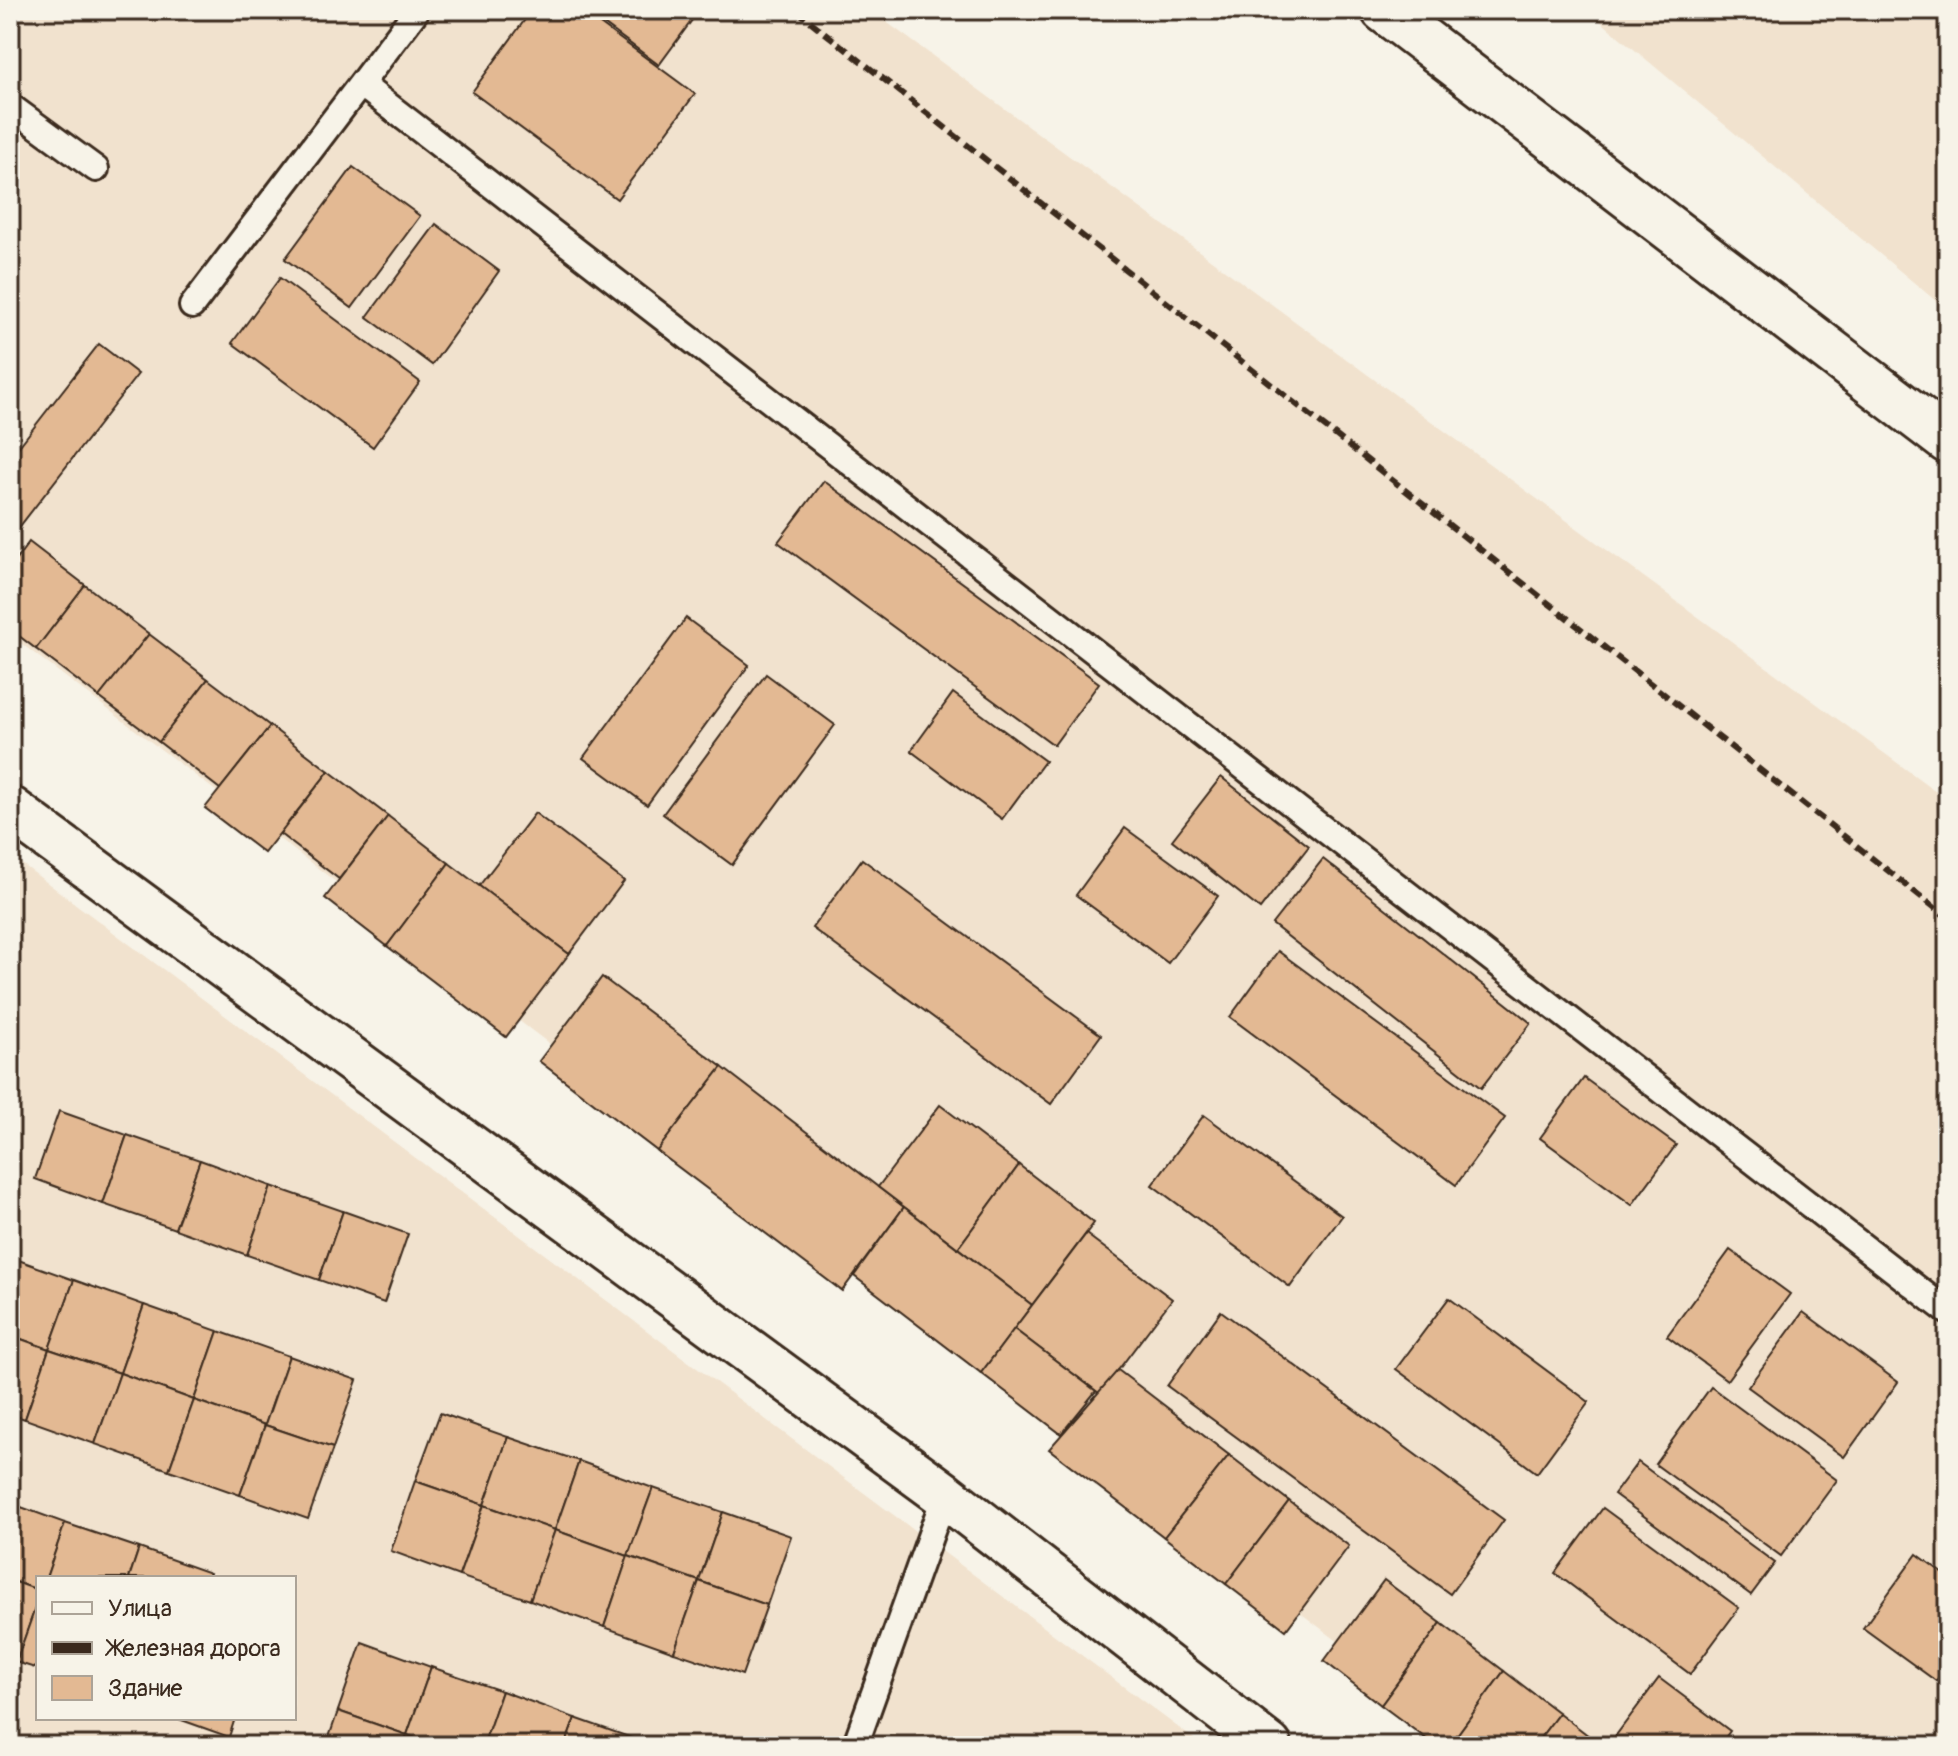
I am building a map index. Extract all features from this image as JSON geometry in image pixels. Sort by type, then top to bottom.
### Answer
[{"type":"street","points":[[1384,10],[1948,441]]},
{"type":"street","points":[[10,809],[945,1495],[1269,1746]]},
{"type":"lane","points":[[192,306],[417,10]]},
{"type":"lane","points":[[362,85],[1948,1312]]},
{"type":"lane","points":[[10,106],[96,169]]},
{"type":"lane","points":[[855,1746],[945,1495]]},
{"type":"shaded area","points":[[10,10],[870,10],[1948,800],[1948,1746],[1476,1746],[10,635]]},
{"type":"shaded area","points":[[1587,10],[1948,10],[1948,311]]},
{"type":"shaded area","points":[[10,855],[1203,1746],[10,1746]]},
{"type":"building","points":[[532,10],[581,10],[695,94],[617,199],[472,92]]},
{"type":"building","points":[[585,10],[687,10],[695,16],[659,65]]},
{"type":"building","points":[[353,167],[420,216],[352,308],[285,259]]},
{"type":"building","points":[[436,224],[499,271],[432,365],[367,317]]},
{"type":"building","points":[[280,278],[420,382],[373,447],[232,343]]},
{"type":"building","points":[[99,344],[138,374],[10,539],[10,458]]},
{"type":"building","points":[[824,481],[1099,683],[1054,745],[778,542]]},
{"type":"building","points":[[29,542],[85,585],[36,649],[10,629],[10,568]]},
{"type":"building","points":[[85,585],[149,634],[99,697],[36,649]]},
{"type":"building","points":[[686,618],[749,665],[647,805],[583,758]]},
{"type":"building","points":[[149,634],[208,679],[159,742],[99,697]]},
{"type":"building","points":[[766,674],[835,725],[732,865],[663,814]]},
{"type":"building","points":[[208,679],[270,726],[220,789],[159,742]]},
{"type":"building","points":[[953,693],[1045,761],[1002,819],[911,751]]},
{"type":"building","points":[[270,726],[329,771],[264,853],[205,808]]},
{"type":"building","points":[[329,771],[388,816],[339,879],[280,834]]},
{"type":"building","points":[[1221,777],[1309,846],[1260,909],[1172,840]]},
{"type":"building","points":[[535,813],[624,881],[569,954],[479,886]]},
{"type":"building","points":[[388,816],[449,863],[387,946],[325,898]]},
{"type":"building","points":[[1125,828],[1218,896],[1168,963],[1076,895]]},
{"type":"building","points":[[862,859],[1101,1035],[1051,1104],[812,928]]},
{"type":"building","points":[[1323,859],[1531,1023],[1481,1088],[1272,924]]},
{"type":"building","points":[[449,863],[569,954],[506,1037],[387,946]]},
{"type":"building","points":[[1278,951],[1505,1118],[1456,1185],[1230,1017]]},
{"type":"building","points":[[602,977],[722,1067],[657,1151],[539,1061]]},
{"type":"building","points":[[722,1067],[904,1207],[842,1291],[657,1151]]},
{"type":"building","points":[[1584,1078],[1676,1145],[1632,1205],[1540,1138]]},
{"type":"building","points":[[940,1105],[1019,1165],[958,1248],[878,1187]]},
{"type":"building","points":[[59,1111],[127,1135],[103,1204],[35,1179]]},
{"type":"building","points":[[1204,1115],[1342,1216],[1290,1287],[1152,1185]]},
{"type":"building","points":[[127,1135],[200,1160],[175,1229],[103,1204]]},
{"type":"building","points":[[200,1160],[271,1186],[247,1255],[175,1229]]},
{"type":"building","points":[[1019,1165],[1094,1223],[1032,1305],[958,1248]]},
{"type":"building","points":[[271,1186],[343,1211],[319,1280],[247,1255]]},
{"type":"building","points":[[904,1207],[1032,1305],[981,1373],[854,1276]]},
{"type":"building","points":[[343,1211],[408,1234],[384,1303],[319,1280]]},
{"type":"building","points":[[1086,1234],[1172,1299],[1100,1394],[1014,1329]]},
{"type":"building","points":[[1730,1250],[1790,1294],[1727,1380],[1667,1336]]},
{"type":"building","points":[[10,1257],[74,1280],[49,1349],[10,1335]]},
{"type":"building","points":[[74,1280],[144,1305],[120,1373],[49,1349]]},
{"type":"building","points":[[1449,1298],[1589,1402],[1537,1473],[1396,1369]]},
{"type":"building","points":[[144,1305],[218,1331],[194,1400],[120,1373]]},
{"type":"building","points":[[1221,1311],[1504,1520],[1450,1594],[1167,1386]]},
{"type":"building","points":[[1803,1312],[1898,1382],[1844,1457],[1748,1387]]},
{"type":"building","points":[[1014,1329],[1096,1391],[1061,1434],[981,1373]]},
{"type":"building","points":[[218,1331],[289,1356],[265,1425],[194,1400]]},
{"type":"building","points":[[10,1335],[49,1349],[25,1419],[10,1414]]},
{"type":"building","points":[[49,1349],[120,1373],[95,1444],[25,1419]]},
{"type":"building","points":[[289,1356],[357,1380],[333,1448],[265,1425]]},
{"type":"building","points":[[1118,1370],[1229,1455],[1164,1537],[1049,1449]]},
{"type":"building","points":[[120,1373],[194,1400],[169,1470],[95,1444]]},
{"type":"building","points":[[1711,1387],[1837,1480],[1781,1556],[1655,1464]]},
{"type":"building","points":[[194,1400],[265,1425],[240,1495],[169,1470]]},
{"type":"building","points":[[440,1413],[508,1437],[484,1505],[415,1481]]},
{"type":"building","points":[[265,1425],[333,1448],[308,1519],[240,1495]]},
{"type":"building","points":[[508,1437],[579,1461],[555,1530],[484,1505]]},
{"type":"building","points":[[1229,1455],[1289,1501],[1226,1584],[1164,1537]]},
{"type":"building","points":[[579,1461],[653,1488],[628,1556],[555,1530]]},
{"type":"building","points":[[1638,1462],[1775,1563],[1751,1595],[1614,1494]]},
{"type":"building","points":[[415,1481],[484,1505],[459,1576],[391,1551]]},
{"type":"building","points":[[653,1488],[723,1512],[699,1581],[628,1556]]},
{"type":"building","points":[[1289,1501],[1349,1546],[1286,1630],[1226,1584]]},
{"type":"building","points":[[10,1503],[65,1523],[47,1576],[36,1576],[36,1589],[10,1580]]},
{"type":"building","points":[[484,1505],[555,1530],[530,1600],[459,1576]]},
{"type":"building","points":[[1603,1508],[1739,1608],[1690,1674],[1555,1573]]},
{"type":"building","points":[[723,1512],[791,1536],[767,1605],[699,1581]]},
{"type":"building","points":[[65,1523],[139,1548],[130,1576],[47,1576]]},
{"type":"building","points":[[555,1530],[628,1556],[604,1627],[530,1600]]},
{"type":"building","points":[[139,1548],[210,1573],[209,1576],[130,1576]]},
{"type":"building","points":[[1917,1554],[1948,1577],[1948,1664],[1936,1681],[1863,1628]]},
{"type":"building","points":[[628,1556],[699,1581],[674,1652],[604,1627]]},
{"type":"building","points":[[10,1580],[36,1589],[36,1606],[16,1662],[10,1659]]},
{"type":"building","points":[[1384,1580],[1441,1623],[1381,1705],[1324,1661]]},
{"type":"building","points":[[699,1581],[767,1605],[742,1675],[674,1652]]},
{"type":"building","points":[[36,1606],[36,1668],[16,1662]]},
{"type":"building","points":[[1441,1623],[1504,1671],[1449,1746],[1436,1746],[1381,1705]]},
{"type":"building","points":[[362,1642],[431,1667],[407,1735],[338,1711]]},
{"type":"building","points":[[431,1667],[502,1691],[483,1746],[437,1746],[407,1735]]},
{"type":"building","points":[[1504,1671],[1559,1713],[1534,1746],[1449,1746]]},
{"type":"building","points":[[1659,1678],[1730,1731],[1719,1746],[1608,1746]]},
{"type":"building","points":[[502,1691],[575,1718],[565,1746],[483,1746]]},
{"type":"building","points":[[338,1711],[407,1735],[403,1746],[326,1746]]},
{"type":"building","points":[[1559,1713],[1602,1746],[1534,1746]]},
{"type":"building","points":[[575,1718],[646,1743],[645,1746],[565,1746]]},
{"type":"building","points":[[182,1720],[234,1720],[229,1737]]},
{"type":"building","points":[[407,1735],[437,1746],[403,1746]]},
{"type":"railway","points":[[796,10],[1948,918]]}]
